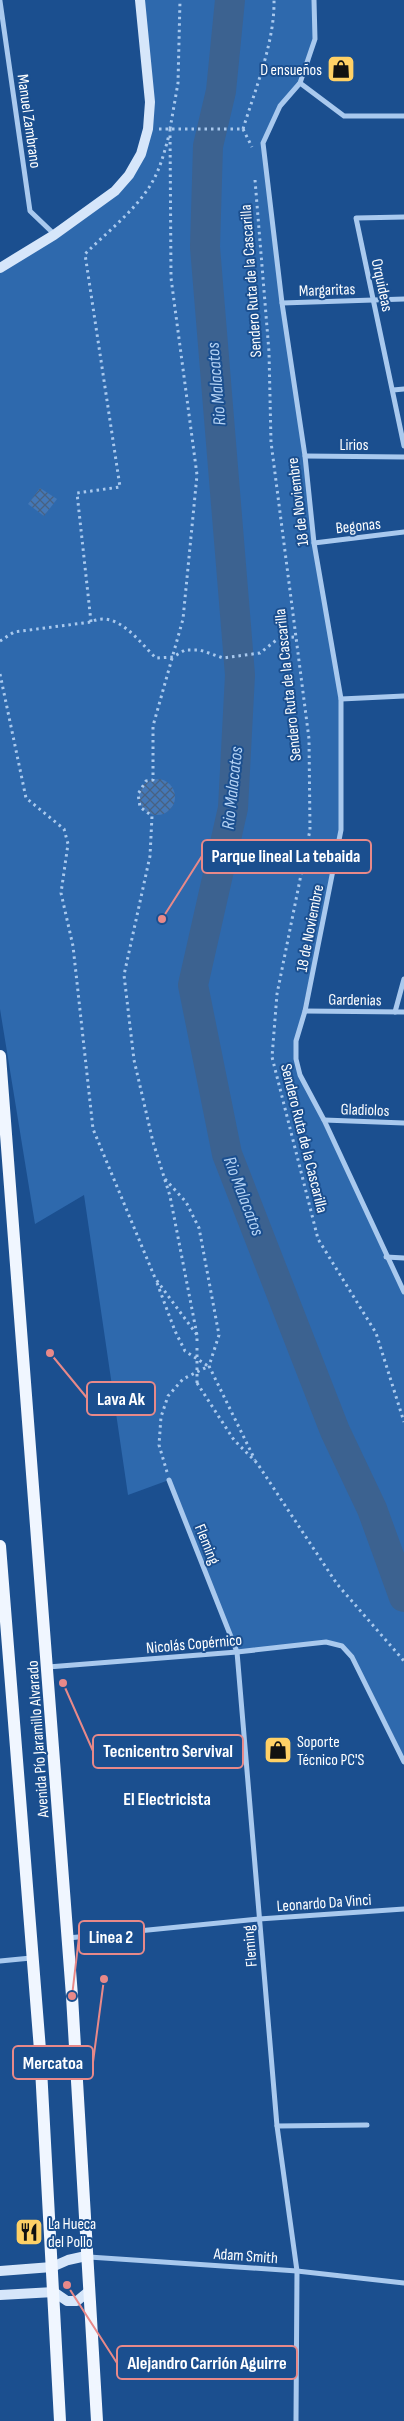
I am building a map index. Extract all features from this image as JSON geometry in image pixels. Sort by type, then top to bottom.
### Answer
[{"type":"main road","points":[[0,268],[54,235],[115,192],[130,174],[141,154],[148,129],[150,102],[140,0]]},
{"type":"main road","name":"Avenida Pío Jaramillo Alvarado","points":[[0,1056],[68,1938],[97,2421]]},
{"type":"main road","name":"Avenida Pío Jaramillo Alvarado","points":[[0,1546],[5,1676],[40,2050],[60,2421]]},
{"type":"main road","points":[[0,2271],[52,2267],[68,2260],[86,2256]]},
{"type":"main road","points":[[0,2295],[54,2292],[67,2301],[77,2301],[88,2292]]},
{"type":"street","name":"18 de Noviembre","points":[[314,0],[315,39],[300,83],[280,106],[263,143],[282,303],[305,456],[314,543],[341,699],[341,830],[305,1011],[296,1041],[296,1059],[300,1076],[324,1120],[386,1258],[404,1292]]},
{"type":"street","name":"Manuel Zambrano","points":[[0,1],[30,211],[54,235]]},
{"type":"street","points":[[300,83],[344,116],[404,116]]},
{"type":"street","name":"Orquideas","points":[[404,217],[356,218],[404,446]]},
{"type":"street","name":"Margaritas","points":[[282,303],[404,299]]},
{"type":"street","points":[[393,390],[404,389]]},
{"type":"street","name":"Lirios","points":[[305,456],[404,457]]},
{"type":"street","name":"Begonas","points":[[314,543],[404,532]]},
{"type":"street","points":[[341,699],[404,696]]},
{"type":"street","points":[[395,1012],[404,979]]},
{"type":"street","name":"Gardenias","points":[[305,1011],[404,1012]]},
{"type":"street","name":"Gladiolos","points":[[324,1120],[404,1123]]},
{"type":"street","points":[[386,1258],[404,1258]]},
{"type":"street","name":"Fleming","points":[[169,1480],[237,1652],[277,2126],[297,2271],[296,2421]]},
{"type":"street","name":"Nicolás Copérnico","points":[[48,1667],[237,1652],[326,1642],[342,1646],[352,1657],[404,1762]]},
{"type":"street","name":"Leonardo Da Vinci","points":[[68,1938],[259,1919],[404,1909]]},
{"type":"street","points":[[0,1961],[31,1958]]},
{"type":"street","points":[[277,2126],[367,2125]]},
{"type":"street","name":"Adam Smith","points":[[86,2256],[297,2271],[404,2284]]},
{"type":"path","points":[[91,622],[77,493],[120,487],[85,254],[131,210],[148,189],[161,164],[170,129],[178,83],[180,0]]},
{"type":"path","points":[[148,129],[243,129],[272,24],[274,0]]},
{"type":"path","points":[[170,129],[172,278],[197,475],[183,619],[153,726],[153,780],[146,781],[138,794],[140,807],[152,816],[150,856],[124,975],[134,1060],[152,1142],[170,1196],[197,1335],[197,1383],[234,1440],[257,1463]]},
{"type":"path","name":"Sendero Ruta de la Cascarilla","points":[[255,186],[268,352],[271,442],[309,739],[310,830],[277,994],[272,1057],[318,1239],[376,1333],[404,1422]]},
{"type":"path","points":[[0,641],[14,632],[91,622],[99,618],[119,622],[156,658],[173,657],[184,650],[200,650],[223,658],[260,653],[279,638],[295,637]]},
{"type":"path","points":[[0,674],[26,798],[64,829],[68,844],[61,893],[73,946],[93,1129],[175,1331],[185,1351],[209,1366],[257,1463],[337,1584],[404,1661]]},
{"type":"path","points":[[164,1178],[186,1202],[199,1228],[219,1335],[209,1366],[183,1379],[168,1396],[161,1417],[159,1446],[169,1480]]},
{"type":"path","points":[[155,1278],[197,1335]]},
{"type":"shaded area","points":[[140,0],[314,0],[315,39],[310,63],[300,83],[280,106],[263,143],[314,543],[341,699],[341,830],[296,1041],[300,1075],[404,1292],[404,1762],[352,1657],[342,1646],[325,1642],[237,1652],[169,1480],[128,1495],[84,1195],[35,1224],[0,1009],[0,268],[129,175],[148,129]]},
{"type":"building","points":[[40,488],[57,499],[44,516],[28,504]]},
{"type":"building","points":[[157,779],[164,780],[170,784],[174,790],[174,804],[170,810],[164,814],[157,815],[150,814],[144,810],[140,804],[139,797],[140,790],[144,784],[150,780]]},
{"type":"waterway","name":"Rio Malacatos","points":[[230,0],[221,91],[208,146],[205,247],[240,675],[233,808],[193,985],[227,1154],[335,1431],[372,1509],[404,1597]]},
{"type":"place","name":"D ensueños","points":[[341,69]]},
{"type":"place","name":"Parque lineal La tebaida","points":[[162,919]]},
{"type":"place","name":"Lava Ak","points":[[50,1353]]},
{"type":"place","name":"Tecnicentro Servival","points":[[63,1683]]},
{"type":"place","name":"Soporte Técnico PC'S","points":[[278,1750]]},
{"type":"place","name":"Mercatoa","points":[[104,1979]]},
{"type":"place","name":"Linea 2","points":[[72,1996]]},
{"type":"place","name":"La Hueca del Pollo","points":[[29,2232]]},
{"type":"place","name":"Alejandro Carrión Aguirre","points":[[67,2285]]},
{"type":"district","name":"El Electricista","points":[[167,1799]]}]
